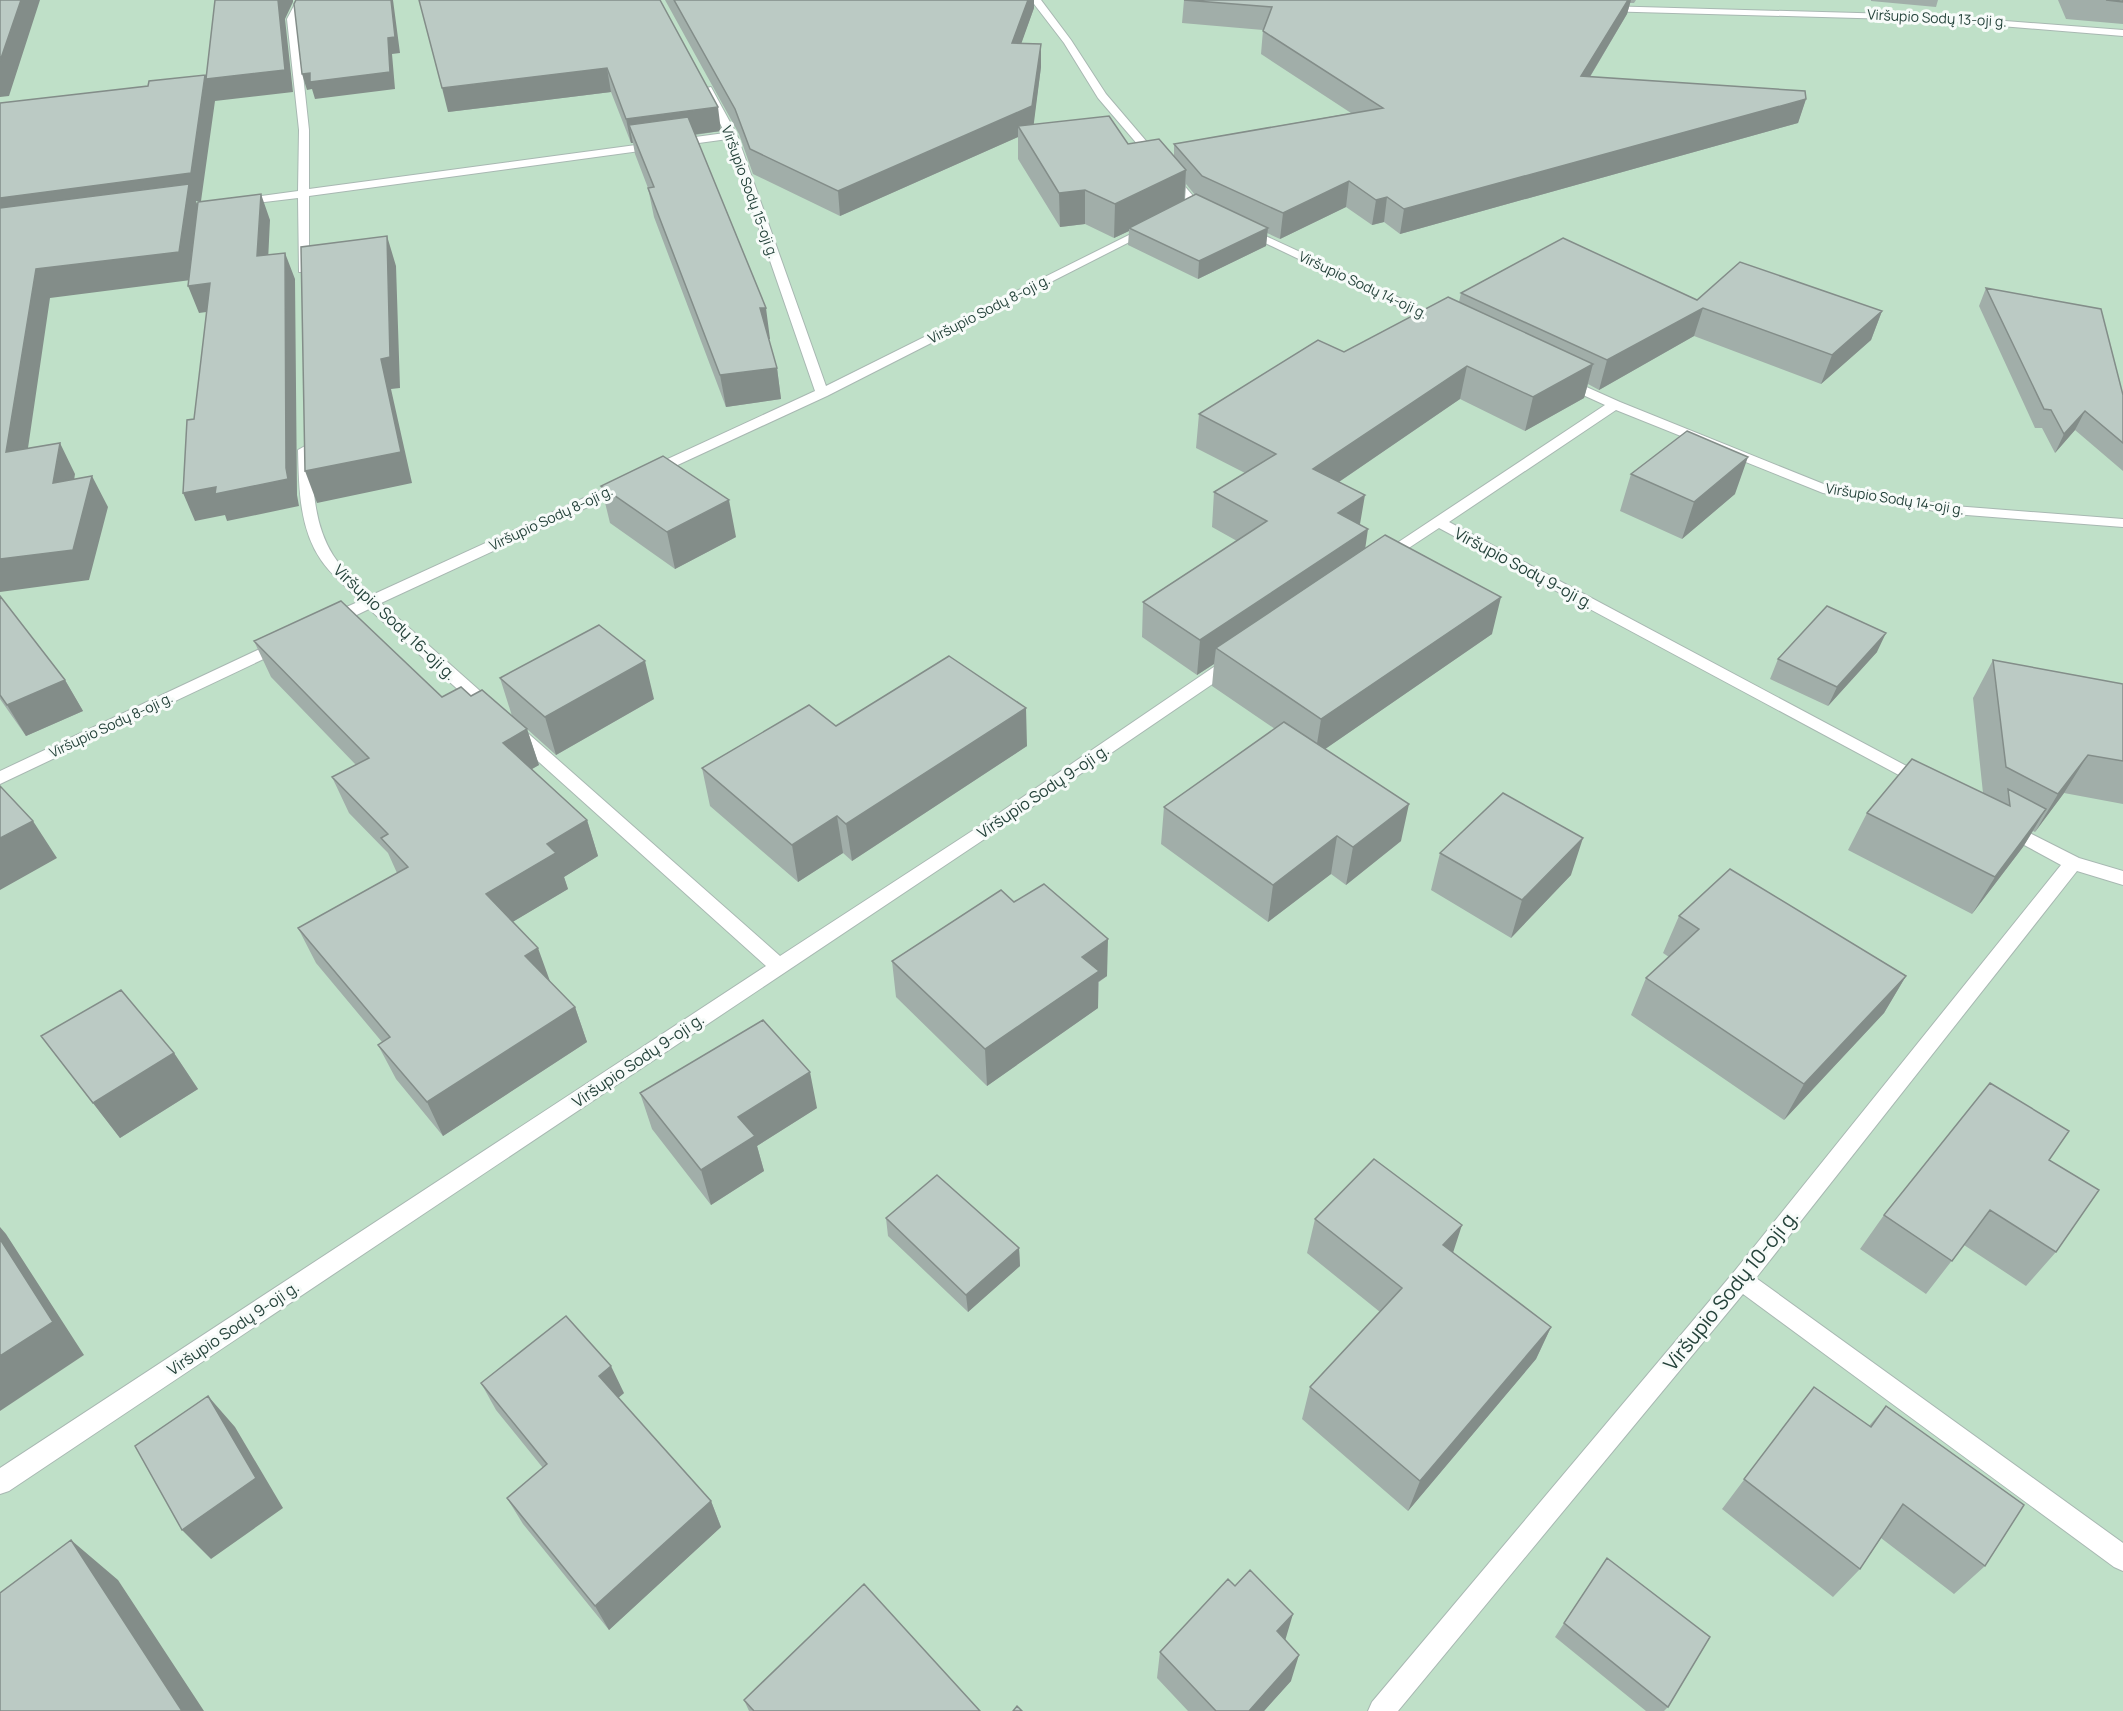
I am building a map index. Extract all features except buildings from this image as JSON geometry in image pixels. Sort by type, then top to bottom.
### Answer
[{"type":"street","points":[[302,0],[292,19],[304,130],[303,286]]},
{"type":"street","name":"Viršupio Sodų 14-oji g.","points":[[1036,0],[1068,42],[1102,96],[1190,208],[1222,218],[1454,328]]},
{"type":"street","name":"Viršupio Sodų 13-oji g.","points":[[1597,9],[1854,13],[1956,18],[2123,33]]},
{"type":"street","name":"Viršupio Sodų 15-oji g.","points":[[704,83],[732,135],[822,393]]},
{"type":"street","points":[[232,203],[732,135]]},
{"type":"street","name":"Viršupio Sodų 8-oji g.","points":[[317,627],[822,393],[1163,221]]},
{"type":"street","name":"Viršupio Sodų 14-oji g.","points":[[1551,374],[1615,405],[1823,489],[1954,510],[2123,523]]},
{"type":"street","points":[[1438,522],[1615,405]]},
{"type":"street","name":"Viršupio Sodų 16-oji g.","points":[[305,437],[306,495],[313,527],[327,558],[370,602],[779,966]]},
{"type":"street","name":"Viršupio Sodų 9-oji g.","points":[[1370,568],[1438,522],[1938,790]]},
{"type":"street","name":"Viršupio Sodų 8-oji g.","points":[[0,778],[296,637]]},
{"type":"street","name":"Viršupio Sodų 9-oji g.","points":[[0,1482],[998,822],[1252,648]]},
{"type":"street","points":[[1989,818],[2073,863],[2123,878]]},
{"type":"street","name":"Viršupio Sodų 10-oji g.","points":[[1381,1711],[1741,1280],[2073,863]]},
{"type":"street","points":[[1741,1280],[2123,1558]]},
{"type":"green space","points":[[0,0],[2123,0],[2123,1711],[0,1711]]}]
